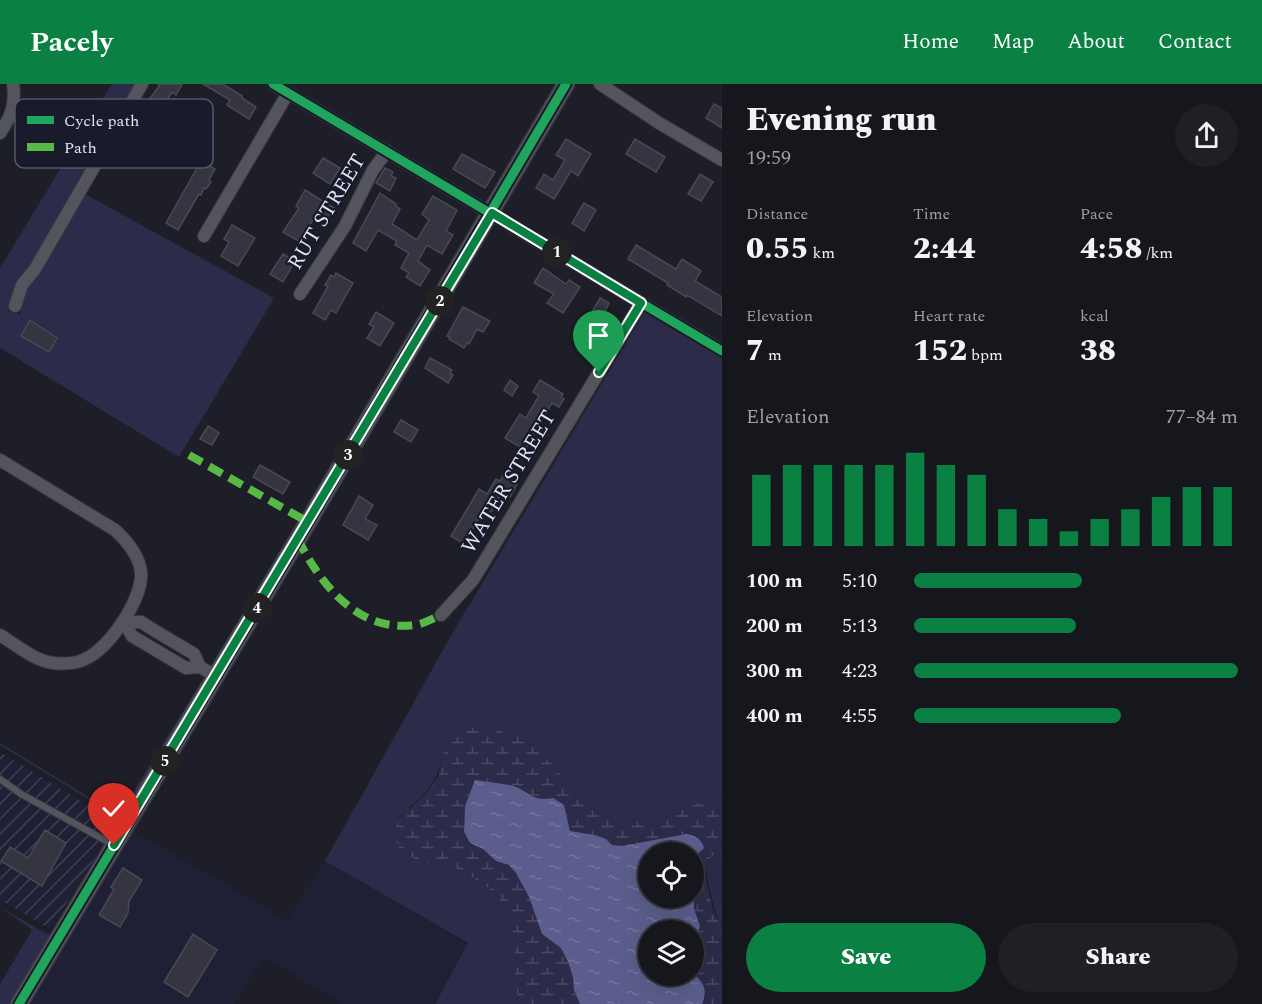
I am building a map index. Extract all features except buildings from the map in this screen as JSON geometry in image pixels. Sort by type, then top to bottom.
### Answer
[{"type":"street","points":[[0,134],[10,118],[15,97],[13,84]]},
{"type":"street","points":[[133,99],[142,84]]},
{"type":"street","points":[[273,84],[722,351]]},
{"type":"street","points":[[18,1004],[492,213],[566,84]]},
{"type":"street","points":[[600,84],[659,123],[722,160]]},
{"type":"street","points":[[204,236],[288,93]]},
{"type":"street","name":"RUT STREET","points":[[300,294],[345,226],[373,170],[387,151]]},
{"type":"street","points":[[15,306],[22,285],[35,269],[93,168]]},
{"type":"street","name":"WATER STREET","points":[[441,615],[473,580],[641,303]]},
{"type":"street","points":[[0,460],[115,530],[127,542],[136,557],[141,572],[139,587],[124,622],[106,644],[86,659],[67,664],[50,663],[0,635]]},
{"type":"street","points":[[124,622],[132,636],[165,656],[186,668],[200,667],[216,676]]},
{"type":"street","points":[[124,622],[141,622],[194,654],[200,667]]},
{"type":"street","points":[[165,656],[173,642]]},
{"type":"lane","points":[[0,779],[21,794],[114,845]]},
{"type":"shaded area","points":[[0,752],[117,823],[50,929],[0,900]]},
{"type":"shaded area","points":[[131,829],[287,920],[325,861],[468,944],[435,1004],[343,1004],[264,957],[234,1004],[26,1004]]},
{"type":"green space","points":[[112,84],[135,84],[126,99],[103,99]]},
{"type":"green space","points":[[61,168],[86,168],[30,265],[16,284],[8,311],[20,314],[27,288],[40,272],[85,194],[274,298],[179,457],[0,348],[0,268]]},
{"type":"green space","points":[[644,313],[722,359],[722,795],[704,800],[659,821],[615,822],[585,806],[565,784],[555,766],[546,757],[442,757],[431,786],[409,808],[424,863],[452,866],[469,873],[502,901],[511,917],[513,927],[516,987],[522,1004],[435,1004],[468,943],[325,861],[453,632]]},
{"type":"green space","points":[[199,686],[121,819],[0,745],[0,743],[115,813],[120,813]]},
{"type":"green space","points":[[480,725],[526,739],[555,766],[565,784],[585,806],[615,822],[659,821],[704,800],[722,795],[722,845],[709,860],[705,876],[714,913],[722,926],[722,1004],[702,1004],[706,996],[702,986],[704,920],[698,920],[694,908],[704,908],[704,842],[693,842],[686,834],[622,846],[612,845],[606,839],[594,835],[570,831],[564,805],[541,800],[518,788],[475,780],[465,806],[464,833],[470,843],[483,849],[496,861],[509,865],[516,873],[529,897],[542,934],[561,948],[568,962],[574,990],[580,1004],[522,1004],[515,983],[516,962],[511,916],[497,896],[484,884],[454,867],[424,863],[401,852],[394,835],[399,819],[428,791],[439,775],[442,757],[449,744],[463,732]]},
{"type":"green space","points":[[722,845],[722,926],[715,910],[707,868],[711,858]]},
{"type":"green space","points":[[0,907],[47,934],[53,933],[11,1004],[0,1004],[0,984],[31,929]]},
{"type":"water","points":[[475,780],[513,786],[535,798],[553,798],[564,805],[570,831],[595,835],[606,839],[612,845],[638,843],[638,908],[694,908],[698,920],[638,920],[638,986],[703,986],[705,995],[702,1004],[580,1004],[574,990],[568,962],[561,948],[542,934],[529,897],[516,873],[509,865],[496,861],[483,849],[470,843],[464,832],[465,806]]},
{"type":"water","points":[[686,834],[698,838],[701,842],[643,842]]},
{"type":"marked path","points":[[189,455],[308,522]]},
{"type":"marked path","points":[[298,539],[307,557],[331,590],[362,615],[379,622],[399,626],[420,624],[441,615]]},
{"type":"cycle path","points":[[273,84],[722,351]]},
{"type":"cycle path","points":[[19,1004],[298,539],[566,84]]},
{"type":"route","points":[[114,845],[492,213],[641,303],[599,372]]}]
